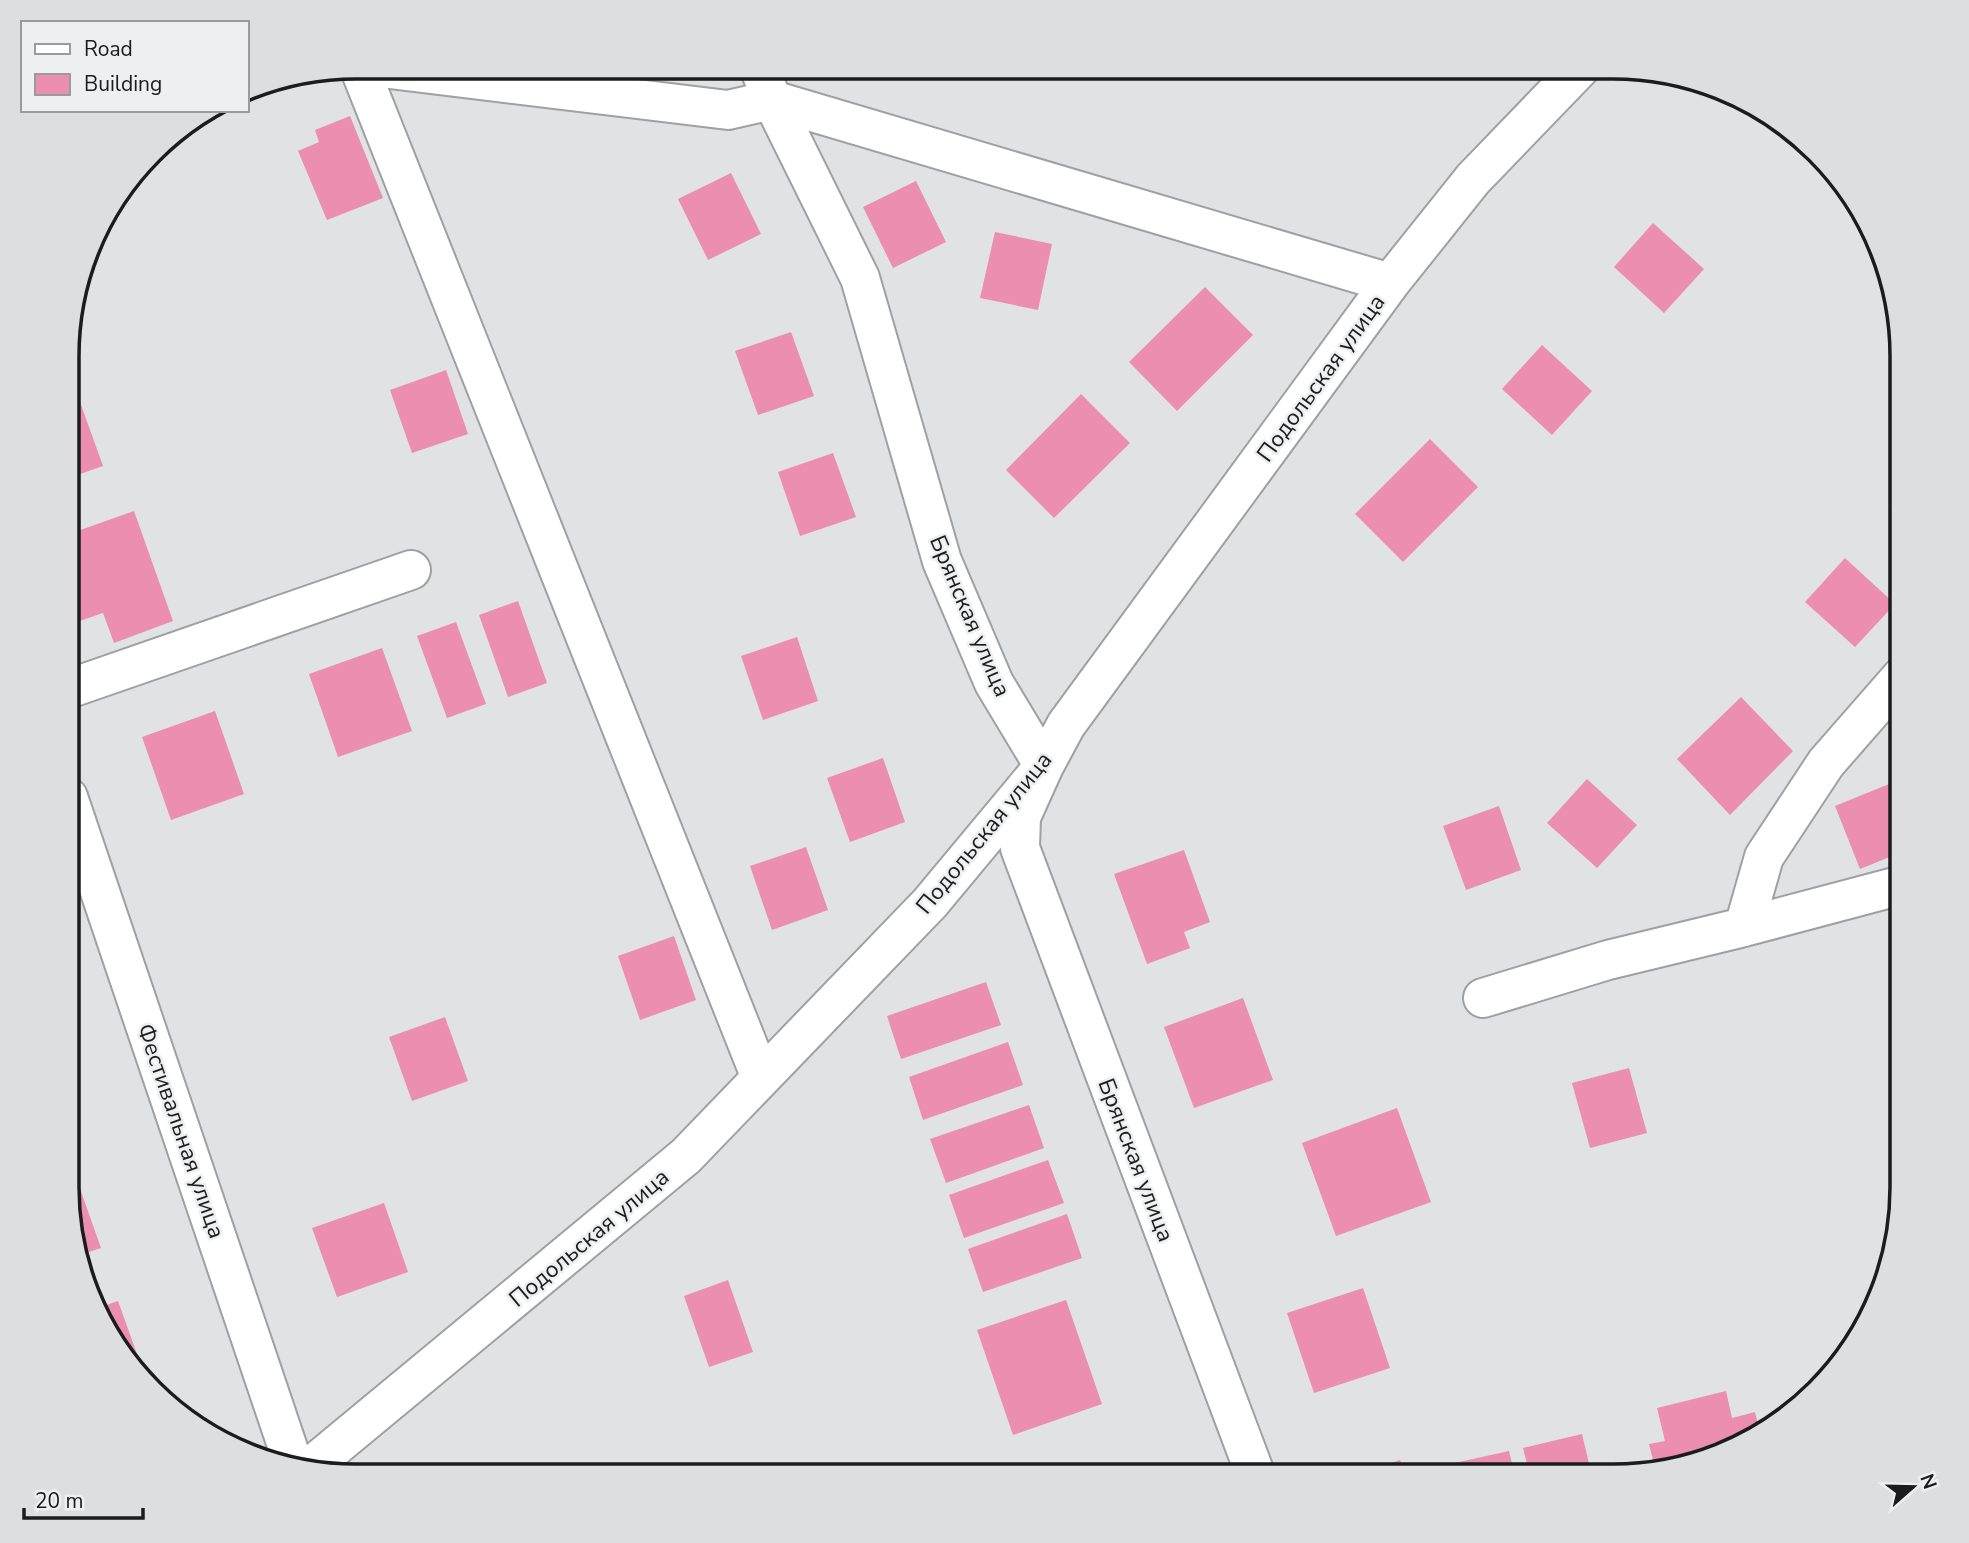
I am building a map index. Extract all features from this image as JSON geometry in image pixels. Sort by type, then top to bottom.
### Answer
[{"type":"street","points":[[364,79],[761,1078]]},
{"type":"street","points":[[478,79],[728,110],[765,83],[1391,283]]},
{"type":"street","name":"Подольская улица","points":[[317,1462],[686,1156],[930,903],[1044,766],[1066,725],[1391,283],[1473,179],[1569,79]]},
{"type":"street","name":"Брянская улица","points":[[765,83],[860,278],[942,561],[994,683],[1044,766],[1021,817],[1020,848],[1251,1464]]},
{"type":"street","points":[[79,686],[411,570]]},
{"type":"street","points":[[1744,927],[1764,858],[1826,763],[1890,690]]},
{"type":"street","name":"Фестивальная улица","points":[[79,830],[291,1457]]},
{"type":"street","points":[[1483,999],[1608,960],[1890,888]]},
{"type":"building","points":[[350,116],[383,198],[327,220],[298,151],[319,142],[315,130]]},
{"type":"building","points":[[731,173],[761,234],[708,260],[678,199]]},
{"type":"building","points":[[916,181],[946,242],[893,268],[863,207]]},
{"type":"building","points":[[1653,223],[1704,269],[1664,313],[1614,267]]},
{"type":"building","points":[[995,232],[1052,244],[1038,310],[980,298]]},
{"type":"building","points":[[1205,287],[1253,335],[1177,411],[1129,362]]},
{"type":"building","points":[[791,332],[814,396],[758,415],[735,351]]},
{"type":"building","points":[[1542,345],[1592,391],[1552,435],[1502,389]]},
{"type":"building","points":[[446,370],[468,434],[412,453],[390,390]]},
{"type":"building","points":[[1081,394],[1130,443],[1054,518],[1006,470]]},
{"type":"building","points":[[79,402],[103,466],[79,474]]},
{"type":"building","points":[[1430,439],[1478,487],[1403,562],[1355,514]]},
{"type":"building","points":[[833,453],[856,517],[800,536],[778,472]]},
{"type":"building","points":[[134,511],[173,621],[114,643],[103,613],[79,621],[79,530]]},
{"type":"building","points":[[1845,558],[1890,599],[1890,609],[1855,647],[1805,602]]},
{"type":"building","points":[[518,601],[547,683],[508,697],[479,615]]},
{"type":"building","points":[[456,622],[486,704],[447,718],[417,636]]},
{"type":"building","points":[[797,637],[818,701],[763,720],[741,656]]},
{"type":"building","points":[[382,648],[412,731],[338,757],[309,674]]},
{"type":"building","points":[[1741,697],[1793,751],[1730,815],[1677,759]]},
{"type":"building","points":[[215,711],[244,794],[171,820],[142,737]]},
{"type":"building","points":[[883,758],[905,822],[850,842],[827,778]]},
{"type":"building","points":[[1587,779],[1637,825],[1597,868],[1547,823]]},
{"type":"building","points":[[1889,784],[1890,857],[1860,869],[1835,806]]},
{"type":"building","points":[[1499,806],[1521,870],[1466,890],[1443,826]]},
{"type":"building","points":[[806,847],[828,910],[772,930],[750,866]]},
{"type":"building","points":[[1184,850],[1210,922],[1184,932],[1190,948],[1147,964],[1114,874]]},
{"type":"building","points":[[674,936],[696,1000],[640,1020],[618,956]]},
{"type":"building","points":[[986,982],[1001,1025],[901,1059],[887,1016]]},
{"type":"building","points":[[1243,998],[1273,1080],[1194,1108],[1164,1027]]},
{"type":"building","points":[[445,1017],[468,1081],[412,1101],[389,1037]]},
{"type":"building","points":[[1008,1042],[1023,1085],[923,1120],[909,1077]]},
{"type":"building","points":[[1629,1068],[1647,1133],[1590,1148],[1572,1083]]},
{"type":"building","points":[[1029,1105],[1044,1148],[946,1183],[930,1139]]},
{"type":"building","points":[[1397,1108],[1431,1202],[1336,1236],[1302,1143]]},
{"type":"building","points":[[1048,1160],[1064,1203],[964,1238],[949,1195]]},
{"type":"building","points":[[79,1186],[101,1248],[87,1253],[81,1223]]},
{"type":"building","points":[[384,1203],[408,1272],[337,1297],[312,1228]]},
{"type":"building","points":[[1067,1214],[1082,1258],[983,1292],[968,1249]]},
{"type":"building","points":[[728,1280],[753,1352],[709,1367],[684,1296]]},
{"type":"building","points":[[1363,1288],[1390,1368],[1314,1393],[1287,1313]]},
{"type":"building","points":[[1066,1300],[1102,1404],[1013,1435],[977,1330]]},
{"type":"building","points":[[118,1301],[139,1359],[125,1341],[105,1305]]},
{"type":"building","points":[[1726,1391],[1732,1418],[1755,1412],[1758,1424],[1702,1450],[1653,1461],[1649,1444],[1665,1441],[1657,1408]]},
{"type":"building","points":[[1582,1434],[1589,1464],[1527,1464],[1523,1448]]},
{"type":"building","points":[[1509,1451],[1512,1464],[1450,1464]]}]
